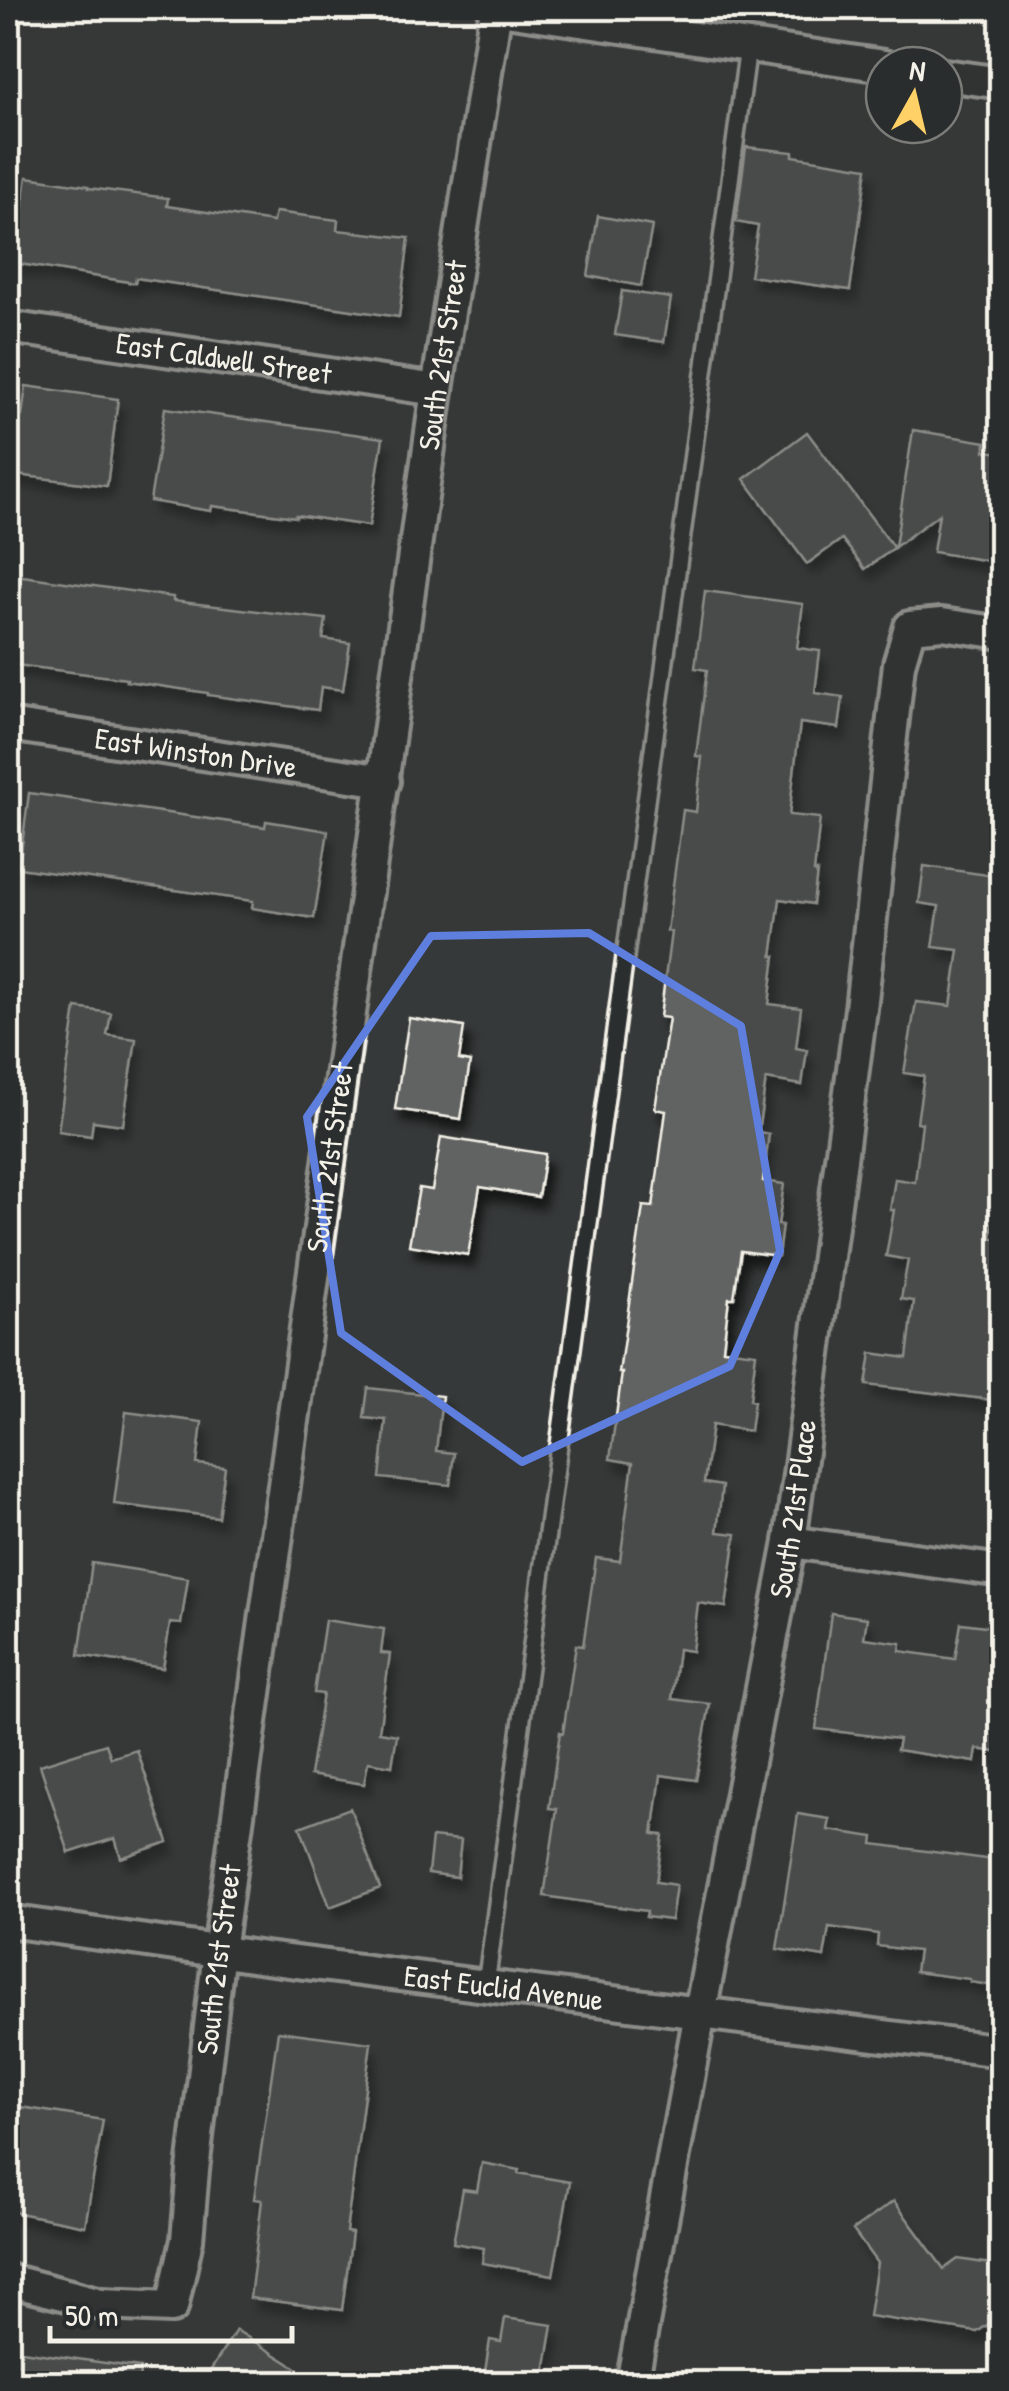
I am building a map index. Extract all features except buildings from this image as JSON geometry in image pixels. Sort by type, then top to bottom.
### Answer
[{"type":"street","points":[[494,8],[864,63]]},
{"type":"street","name":"South 21st Street","points":[[8,2280],[100,2304],[172,2307],[186,2240],[219,1951],[494,8]]},
{"type":"street","points":[[964,77],[1002,83]]},
{"type":"street","name":"East Caldwell Street","points":[[8,327],[437,390]]},
{"type":"street","name":"South 21st Place","points":[[632,2384],[790,1542],[861,1009],[898,664],[910,628],[942,624],[1002,633]]},
{"type":"street","name":"East Winston Drive","points":[[8,725],[384,782]]},
{"type":"street","points":[[790,1542],[1002,1571]]},
{"type":"street","name":"East Euclid Avenue","points":[[8,1921],[1002,2051]]},
{"type":"lane","points":[[486,1985],[748,47]]},
{"type":"highlighted area","points":[[589,933],[741,1026],[780,1251],[730,1366],[522,1462],[341,1333],[307,1117],[431,936]]}]
